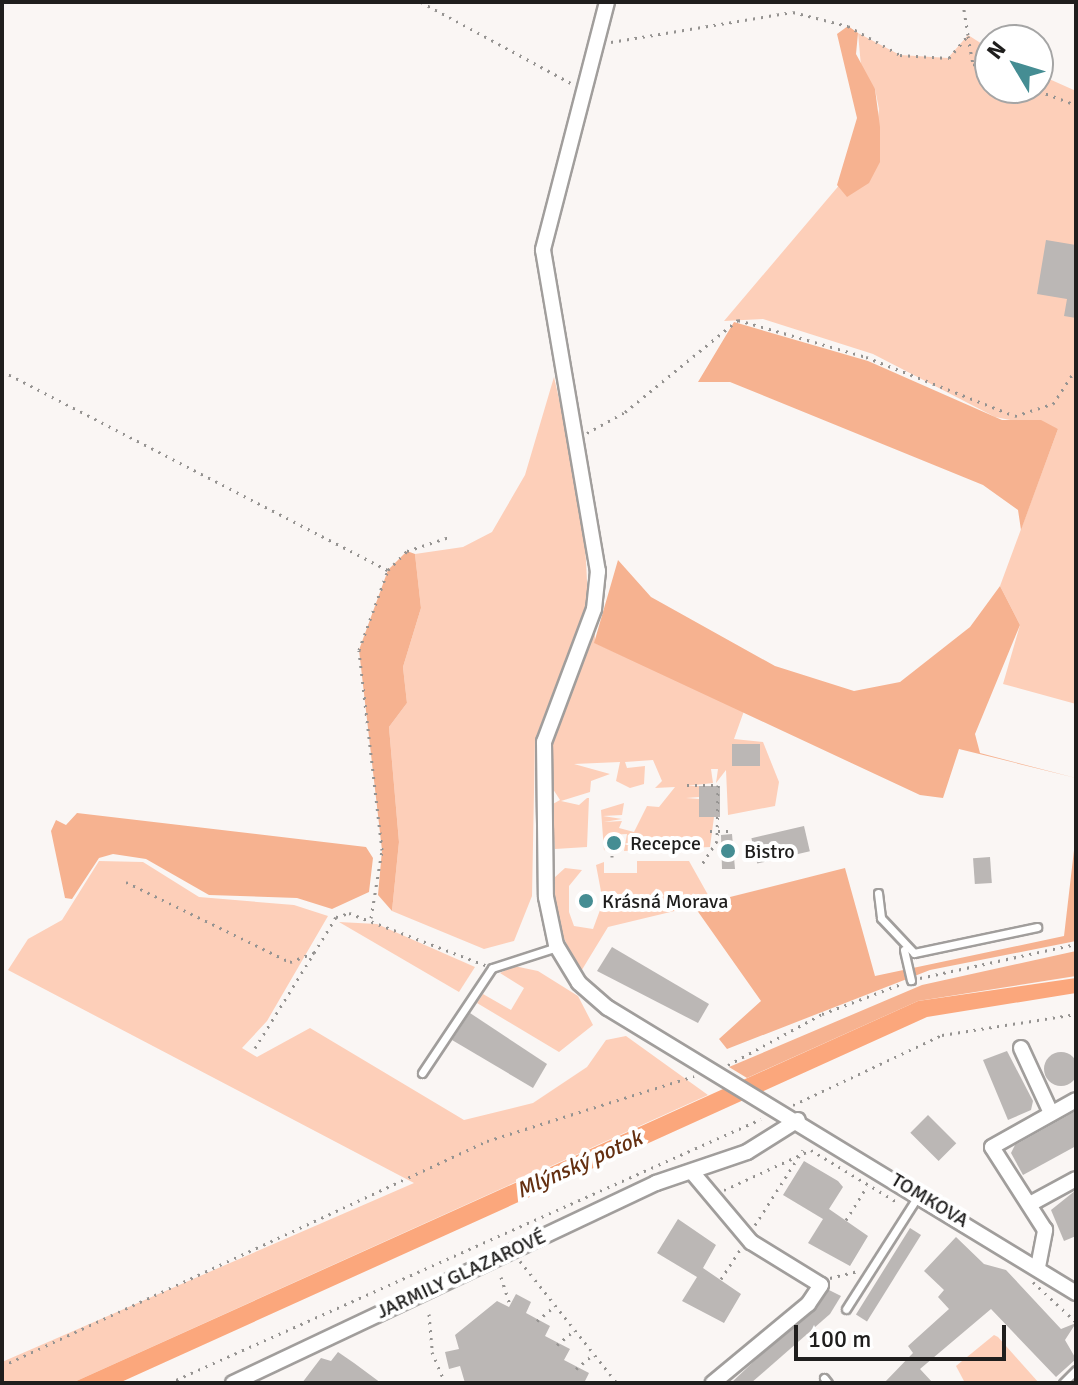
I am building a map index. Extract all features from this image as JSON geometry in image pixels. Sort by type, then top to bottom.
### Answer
[{"type":"street","points":[[557,947],[546,897],[544,742],[598,580],[543,250],[582,87],[607,2]]},
{"type":"street","name":"TOMKOVA","points":[[557,947],[594,997],[1076,1293]]},
{"type":"street","points":[[1021,1048],[1051,1113]]},
{"type":"street","points":[[1038,1267],[1046,1235],[1030,1204],[992,1147],[1076,1100]]},
{"type":"street","name":"JARMILY GLAZAROVÉ","points":[[233,1383],[512,1251],[692,1172],[772,1141],[798,1120]]},
{"type":"street","points":[[692,1172],[717,1193],[748,1237],[817,1282],[808,1304],[713,1383]]},
{"type":"street","points":[[1030,1204],[1076,1179]]},
{"type":"lane","points":[[878,893],[881,918],[904,950],[911,980]]},
{"type":"lane","points":[[904,950],[1037,927]]},
{"type":"lane","points":[[422,1073],[492,968],[557,947]]},
{"type":"lane","points":[[846,1309],[914,1196]]},
{"type":"lane","points":[[1063,1383],[1076,1370]]},
{"type":"path","points":[[421,2],[582,87]]},
{"type":"path","points":[[963,2],[974,64]]},
{"type":"path","points":[[596,40],[793,12],[848,26],[900,55],[949,58],[968,35]]},
{"type":"path","points":[[1054,97],[1076,105]]},
{"type":"path","points":[[576,437],[625,412],[738,320],[866,357],[1015,416],[1053,404],[1076,369]]},
{"type":"path","points":[[2,371],[388,570]]},
{"type":"path","points":[[371,918],[382,850],[359,650],[388,570],[407,551],[449,537]]},
{"type":"path","points":[[702,864],[716,831],[714,775]]},
{"type":"path","points":[[687,785],[714,785]]},
{"type":"path","points":[[710,831],[730,831]]},
{"type":"path","points":[[612,848],[612,857]]},
{"type":"path","points":[[126,882],[290,962],[314,953]]},
{"type":"path","points":[[255,1048],[336,917],[371,918],[492,968]]},
{"type":"path","points":[[2,1366],[487,1141],[614,1096],[717,1072],[822,1014],[911,980],[1076,944]]},
{"type":"path","points":[[169,1383],[942,1035],[1076,1014]]},
{"type":"path","points":[[803,1150],[900,1204]]},
{"type":"path","points":[[717,1193],[803,1150]]},
{"type":"path","points":[[721,1279],[803,1150]]},
{"type":"path","points":[[846,1220],[878,1169]]},
{"type":"path","points":[[892,1217],[900,1204],[914,1196]]},
{"type":"path","points":[[512,1251],[617,1383]]},
{"type":"path","points":[[817,1282],[859,1271],[867,1257]]},
{"type":"path","points":[[501,1277],[510,1305]]},
{"type":"path","points":[[537,1321],[555,1306]]},
{"type":"path","points":[[429,1314],[432,1352],[445,1383]]},
{"type":"path","points":[[557,1345],[575,1330]]},
{"type":"path","points":[[576,1369],[594,1354]]},
{"type":"path","points":[[608,1383],[613,1378]]},
{"type":"shaded area","points":[[848,26],[858,33],[856,54],[875,89],[880,162],[869,183],[847,197],[837,185],[857,118],[837,34]]},
{"type":"shaded area","points":[[858,33],[900,55],[948,58],[968,35],[974,39],[974,104],[1054,104],[1054,81],[1076,91],[1076,704],[1003,684],[1020,625],[1000,586],[1058,429],[995,417],[873,354],[763,319],[724,321],[875,143],[879,109],[875,89],[862,77]]},
{"type":"shaded area","points":[[734,322],[868,361],[1002,420],[1041,420],[1058,429],[1021,530],[1018,510],[983,485],[730,382],[698,382]]},
{"type":"shaded area","points":[[554,377],[583,504],[588,600],[535,740],[532,896],[514,941],[484,949],[392,911],[399,842],[389,727],[407,703],[403,667],[421,608],[415,554],[463,547],[492,532],[525,475]]},
{"type":"shaded area","points":[[407,551],[415,554],[421,608],[403,667],[407,703],[389,727],[399,842],[392,911],[378,895],[382,850],[359,650],[388,570]]},
{"type":"shaded area","points":[[618,560],[651,597],[775,666],[854,691],[900,682],[970,627],[1000,586],[1020,625],[975,734],[980,753],[1076,778],[959,749],[943,798],[920,795],[594,643]]},
{"type":"shaded area","points":[[595,626],[595,643],[744,711],[734,739],[763,742],[779,782],[775,806],[728,815],[726,770],[716,783],[718,769],[711,769],[713,783],[686,786],[699,786],[699,797],[686,798],[699,799],[700,817],[714,817],[710,847],[624,851],[627,834],[609,835],[604,851],[601,810],[624,803],[622,815],[603,816],[622,819],[604,822],[622,821],[619,828],[634,832],[647,806],[659,807],[675,787],[655,788],[662,781],[653,760],[625,762],[627,768],[645,766],[644,784],[630,788],[616,781],[620,762],[574,764],[610,774],[591,781],[590,792],[561,801],[579,805],[589,798],[587,847],[555,849],[551,805],[560,800],[551,786],[551,742]]},
{"type":"shaded area","points":[[77,813],[366,847],[373,858],[369,892],[332,909],[297,898],[209,895],[146,859],[113,854],[99,858],[72,899],[65,898],[51,831],[56,820],[66,825]]},
{"type":"shaded area","points":[[1076,833],[1076,941],[930,970],[727,1049],[719,1039],[761,1001],[694,906],[845,868],[875,976],[1064,936]]},
{"type":"shaded area","points":[[99,861],[143,862],[199,897],[294,905],[328,916],[267,1021],[242,1048],[257,1057],[310,1028],[464,1120],[533,1103],[587,1067],[606,1040],[626,1036],[708,1095],[72,1383],[2,1383],[2,1362],[414,1183],[8,970],[28,939],[62,920]]},
{"type":"shaded area","points":[[637,861],[689,861],[712,902],[608,927],[580,973],[556,921],[554,878],[565,868],[582,870],[569,886],[569,912],[574,926],[593,929],[603,902],[596,865],[604,862],[604,873],[637,873]]},
{"type":"shaded area","points":[[339,922],[377,924],[475,967],[459,992]]},
{"type":"shaded area","points":[[1076,951],[1076,976],[918,1001],[747,1078],[729,1067],[922,985]]},
{"type":"shaded area","points":[[514,966],[538,971],[578,996],[593,1025],[559,1052],[477,1003],[483,994],[511,1010],[524,988],[500,973]]},
{"type":"shaded area","points":[[994,1335],[1039,1383],[965,1383],[956,1366]]},
{"type":"water","name":"Mlýnský potok","points":[[1076,978],[1076,993],[927,1017],[119,1383],[72,1383],[918,1001]]},
{"type":"building","points":[[1046,240],[1076,245],[1076,318],[1064,316],[1067,299],[1037,294]]},
{"type":"building","points":[[732,744],[760,744],[760,766],[732,766]]},
{"type":"building","points":[[699,786],[720,786],[720,817],[699,817]]},
{"type":"building","points":[[804,826],[810,851],[757,863],[751,838]]},
{"type":"building","name":"Bistro","points":[[732,834],[735,869],[722,869],[721,835]]},
{"type":"building","points":[[990,857],[992,883],[975,884],[973,858]]},
{"type":"building","points":[[612,947],[709,1004],[698,1023],[597,971]]},
{"type":"building","points":[[470,1013],[547,1064],[533,1088],[452,1040]]},
{"type":"building","points":[[1007,1051],[1033,1101],[1031,1110],[1008,1120],[983,1060]]},
{"type":"building","points":[[1061,1052],[1073,1057],[1078,1069],[1073,1081],[1061,1086],[1049,1081],[1044,1069],[1049,1057]]},
{"type":"building","points":[[1076,1111],[1076,1146],[1023,1175],[1011,1153],[1015,1145]]},
{"type":"building","points":[[928,1115],[956,1143],[939,1161],[910,1133]]},
{"type":"building","points":[[804,1161],[838,1181],[843,1187],[829,1209],[868,1236],[850,1266],[808,1243],[823,1219],[783,1195]]},
{"type":"building","points":[[1076,1190],[1076,1236],[1064,1241],[1051,1210]]},
{"type":"building","points":[[678,1219],[716,1245],[703,1268],[741,1294],[724,1323],[682,1301],[697,1277],[657,1253]]},
{"type":"building","points":[[910,1228],[921,1235],[867,1321],[856,1315]]},
{"type":"building","points":[[956,1237],[984,1264],[1006,1270],[1061,1329],[1076,1323],[1065,1340],[1076,1359],[1056,1377],[991,1309],[920,1369],[933,1383],[884,1383],[913,1353],[908,1346],[949,1309],[938,1297],[944,1290],[924,1271]]},
{"type":"building","points":[[829,1290],[841,1296],[830,1314],[751,1383],[731,1383]]},
{"type":"building","points":[[516,1294],[531,1302],[526,1313],[550,1326],[545,1336],[570,1349],[564,1360],[589,1373],[584,1383],[465,1383],[460,1366],[449,1369],[445,1352],[459,1349],[455,1335],[497,1301],[509,1307]]},
{"type":"building","points":[[338,1352],[381,1383],[302,1383],[321,1358],[331,1361]]},
{"type":"place","name":"Recepce","points":[[614,843]]},
{"type":"place","name":"Bistro","points":[[728,851]]},
{"type":"place","name":"Krásná Morava","points":[[586,901]]}]
